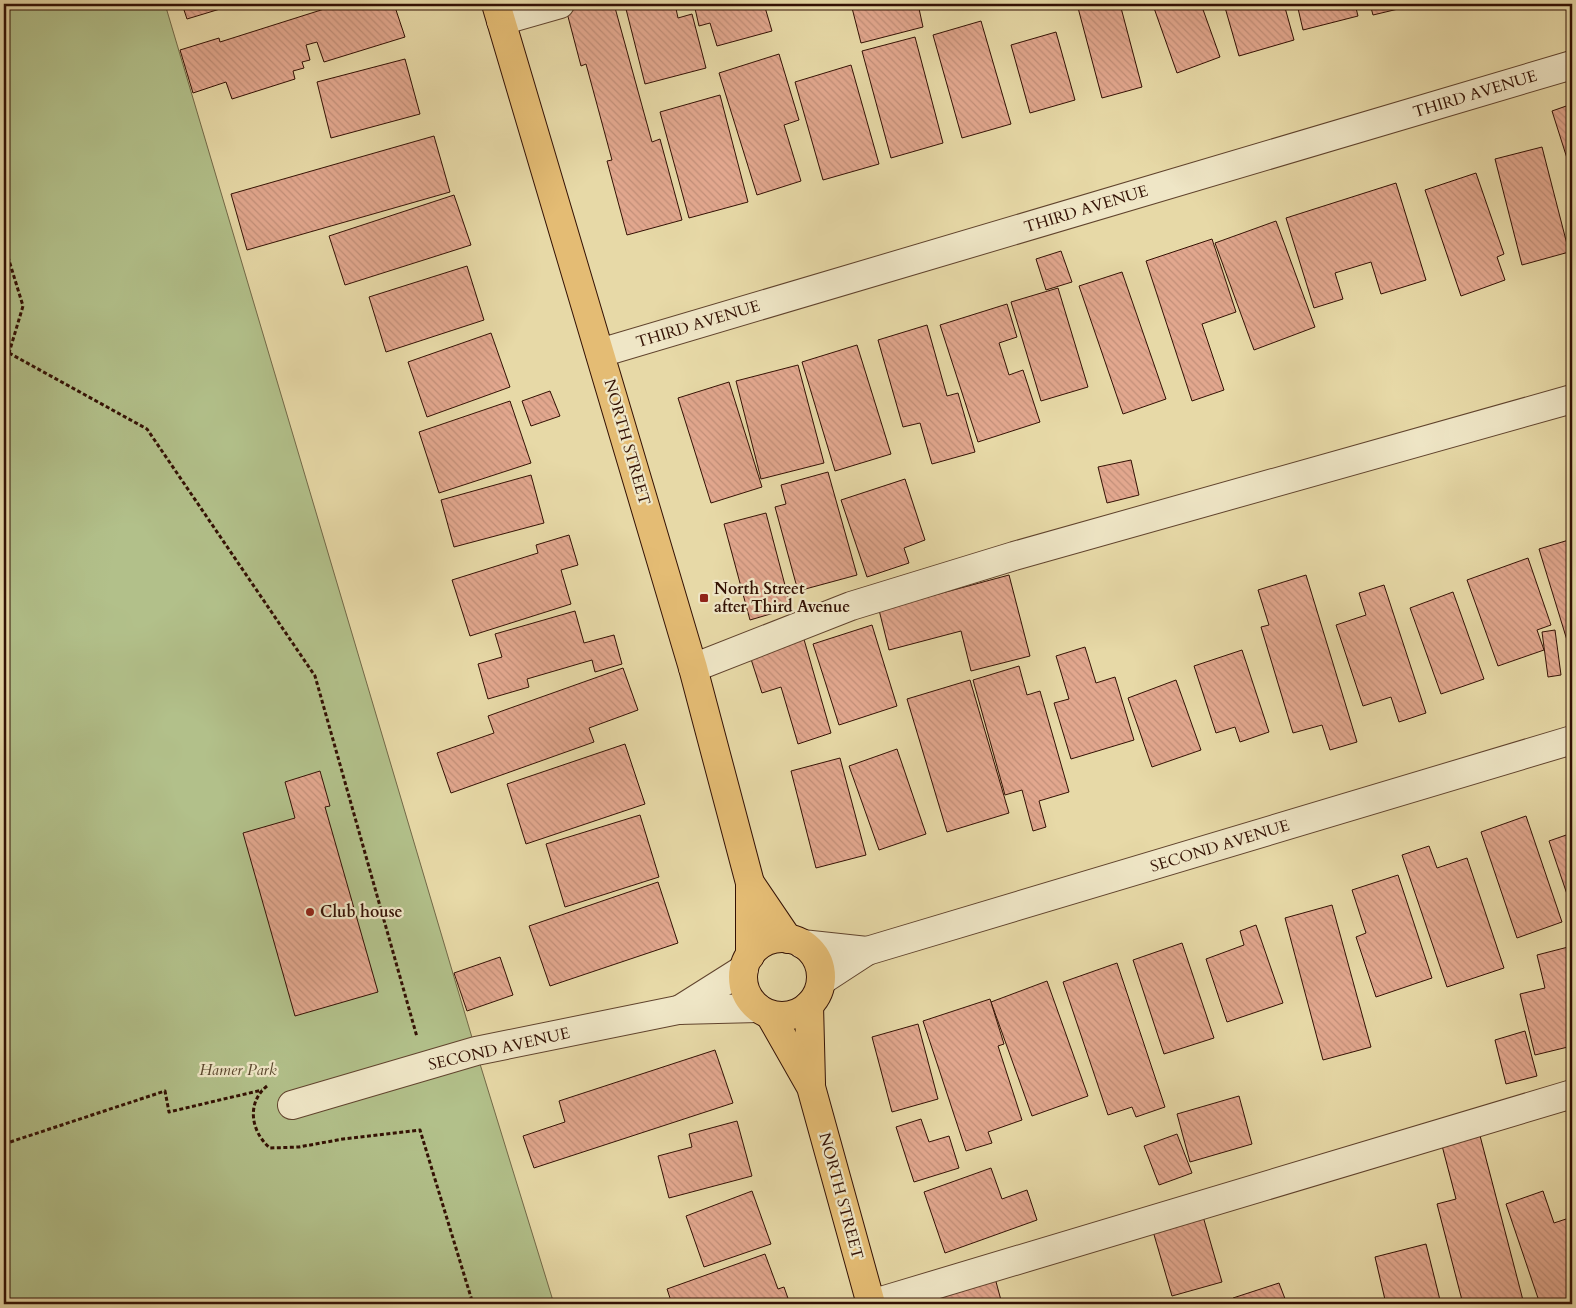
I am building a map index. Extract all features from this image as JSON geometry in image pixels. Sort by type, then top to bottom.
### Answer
[{"type":"main road","name":"NORTH STREET","points":[[499,13],[693,668],[750,883],[747,963]]},
{"type":"main road","name":"NORTH STREET","points":[[750,883],[795,941]]},
{"type":"main road","points":[[773,939],[795,941],[814,954],[820,967],[821,981],[818,994],[809,1005],[798,1013],[784,1016],[764,1011],[748,997],[744,984],[747,963],[760,945],[773,939]]},
{"type":"main road","name":"NORTH STREET","points":[[809,1005],[811,1087],[871,1304]]},
{"type":"main road","name":"NORTH STREET","points":[[764,1011],[811,1087]]},
{"type":"street","points":[[499,13],[560,4]]},
{"type":"street","name":"THIRD AVENUE","points":[[600,353],[1572,65]]},
{"type":"street","points":[[693,668],[851,606],[1014,556],[1572,400]]},
{"type":"street","name":"SECOND AVENUE","points":[[821,981],[867,951],[1572,740]]},
{"type":"street","name":"SECOND AVENUE","points":[[795,941],[867,951]]},
{"type":"street","name":"SECOND AVENUE","points":[[678,1010],[747,963]]},
{"type":"street","name":"SECOND AVENUE","points":[[292,1105],[476,1050],[678,1010],[764,1011]]},
{"type":"street","points":[[871,1304],[1572,1094]]},
{"type":"path","points":[[4,244],[23,306],[9,353]]},
{"type":"path","points":[[4,354],[9,353],[147,429],[315,676],[418,1040]]},
{"type":"path","points":[[4,1144],[165,1091],[169,1112],[262,1089],[273,1081]]},
{"type":"path","points":[[262,1089],[252,1113],[259,1139],[270,1148],[299,1147],[343,1139],[420,1130],[473,1304]]},
{"type":"green space","name":"Hamer Park","points":[[4,4],[165,4],[476,1051],[554,1304],[4,1304]]},
{"type":"building","points":[[182,4],[218,4],[220,9],[187,19]]},
{"type":"building","points":[[300,4],[319,4],[302,10]]},
{"type":"building","points":[[340,4],[394,4],[405,37],[324,62],[317,42],[306,45],[310,60],[302,62],[304,68],[293,71],[295,79],[232,99],[226,82],[193,93],[180,50],[219,38],[220,42]]},
{"type":"building","points":[[586,4],[614,4],[652,142],[660,139],[682,220],[627,235],[607,161],[612,160],[586,64],[581,66],[566,9]]},
{"type":"building","points":[[645,4],[675,4],[678,18],[692,14],[706,68],[645,84],[626,9]]},
{"type":"building","points":[[694,4],[764,4],[772,31],[717,46],[710,23],[699,26]]},
{"type":"building","points":[[851,4],[918,4],[923,27],[861,43]]},
{"type":"building","points":[[1077,4],[1120,4],[1142,87],[1102,98]]},
{"type":"building","points":[[1165,4],[1201,4],[1220,57],[1177,73],[1154,8]]},
{"type":"building","points":[[1224,4],[1284,4],[1294,40],[1239,56]]},
{"type":"building","points":[[1297,4],[1355,4],[1358,16],[1303,30]]},
{"type":"building","points":[[1370,4],[1419,4],[1373,15]]},
{"type":"building","points":[[981,21],[1011,124],[962,138],[933,35]]},
{"type":"building","points":[[1056,32],[1075,100],[1030,113],[1011,45]]},
{"type":"building","points":[[915,37],[943,143],[891,158],[862,51]]},
{"type":"building","points":[[779,54],[799,120],[784,125],[801,181],[757,195],[719,73]]},
{"type":"building","points":[[405,59],[420,114],[331,138],[317,82]]},
{"type":"building","points":[[851,65],[879,164],[823,180],[795,82]]},
{"type":"building","points":[[720,95],[748,202],[689,218],[660,112]]},
{"type":"building","points":[[1572,104],[1572,174],[1552,111]]},
{"type":"building","points":[[434,136],[450,192],[247,250],[231,194]]},
{"type":"building","points":[[1542,147],[1569,252],[1522,265],[1495,159]]},
{"type":"building","points":[[1476,173],[1504,254],[1497,257],[1505,280],[1461,296],[1425,190]]},
{"type":"building","points":[[1396,183],[1426,280],[1381,294],[1371,262],[1335,273],[1343,299],[1314,308],[1286,218]]},
{"type":"building","points":[[454,195],[471,245],[345,285],[329,236]]},
{"type":"building","points":[[1276,221],[1315,327],[1254,350],[1215,243]]},
{"type":"building","points":[[1212,239],[1236,312],[1202,324],[1224,390],[1192,401],[1146,261]]},
{"type":"building","points":[[1061,251],[1072,282],[1046,290],[1036,259]]},
{"type":"building","points":[[467,266],[484,320],[386,352],[369,297]]},
{"type":"building","points":[[1122,272],[1166,399],[1123,414],[1079,286]]},
{"type":"building","points":[[1058,288],[1088,387],[1041,401],[1011,302]]},
{"type":"building","points":[[1007,304],[1017,337],[999,343],[1009,375],[1023,370],[1040,422],[978,442],[940,325]]},
{"type":"building","points":[[927,325],[947,396],[958,393],[975,452],[932,464],[920,423],[903,427],[878,340]]},
{"type":"building","points":[[491,333],[510,387],[427,417],[408,362]]},
{"type":"building","points":[[857,345],[891,454],[835,471],[802,362]]},
{"type":"building","points":[[798,365],[824,463],[761,479],[736,381]]},
{"type":"building","points":[[729,382],[762,487],[711,503],[678,398]]},
{"type":"building","points":[[550,391],[560,416],[531,426],[522,401]]},
{"type":"building","points":[[510,401],[531,463],[439,493],[419,432]]},
{"type":"building","points":[[1131,460],[1139,495],[1107,503],[1098,467]]},
{"type":"building","points":[[828,472],[857,575],[798,591],[775,507],[786,504],[781,485]]},
{"type":"building","points":[[531,475],[544,523],[454,547],[441,500]]},
{"type":"building","points":[[905,479],[925,540],[904,548],[909,563],[867,577],[841,500]]},
{"type":"building","points":[[766,513],[791,608],[750,620],[724,524]]},
{"type":"building","points":[[569,535],[578,565],[561,570],[571,604],[470,636],[452,580],[538,553],[536,545]]},
{"type":"building","points":[[1572,539],[1572,649],[1570,650],[1539,549]]},
{"type":"building","points":[[1528,558],[1551,625],[1537,630],[1544,650],[1498,666],[1467,580]]},
{"type":"building","points":[[1009,575],[1030,656],[971,671],[961,631],[889,650],[879,610]]},
{"type":"building","points":[[1306,575],[1357,742],[1330,750],[1322,725],[1293,733],[1261,627],[1269,625],[1258,590]]},
{"type":"building","points":[[1384,585],[1426,713],[1399,722],[1391,697],[1363,706],[1336,625],[1366,615],[1359,593]]},
{"type":"building","points":[[1453,592],[1484,679],[1441,694],[1410,608]]},
{"type":"building","points":[[575,611],[584,643],[614,635],[622,664],[595,672],[592,660],[527,679],[529,687],[488,699],[478,664],[502,657],[495,634]]},
{"type":"building","points":[[872,625],[897,706],[839,725],[813,644]]},
{"type":"building","points":[[1555,630],[1561,675],[1548,677],[1542,632]]},
{"type":"building","points":[[803,636],[831,733],[798,744],[781,687],[762,693],[749,653]]},
{"type":"building","points":[[1085,647],[1096,683],[1115,677],[1134,740],[1071,759],[1054,703],[1069,699],[1056,656]]},
{"type":"building","points":[[1242,650],[1269,732],[1240,742],[1235,727],[1216,733],[1194,666]]},
{"type":"building","points":[[1019,666],[1027,695],[1040,691],[1069,792],[1039,801],[1046,827],[1033,831],[1022,790],[1005,795],[973,680]]},
{"type":"building","points":[[623,668],[638,710],[589,728],[594,742],[451,793],[437,753],[494,733],[488,716]]},
{"type":"building","points":[[970,680],[1009,813],[947,832],[907,699]]},
{"type":"building","points":[[1176,680],[1201,750],[1152,767],[1128,698]]},
{"type":"building","points":[[625,744],[645,804],[526,844],[507,784]]},
{"type":"building","points":[[897,749],[926,834],[879,850],[849,766]]},
{"type":"building","points":[[840,758],[866,855],[816,868],[791,771]]},
{"type":"building","name":"Club house","points":[[320,771],[330,806],[325,807],[378,992],[295,1016],[243,833],[295,818],[285,782]]},
{"type":"building","points":[[640,815],[659,877],[565,907],[546,844]]},
{"type":"building","points":[[1526,816],[1562,922],[1517,938],[1481,832]]},
{"type":"building","points":[[1572,833],[1572,909],[1549,841]]},
{"type":"building","points":[[1429,846],[1437,868],[1467,858],[1504,968],[1447,987],[1402,855]]},
{"type":"building","points":[[1398,875],[1432,978],[1376,997],[1356,937],[1366,933],[1352,890]]},
{"type":"building","points":[[658,882],[678,943],[550,986],[529,926]]},
{"type":"building","points":[[1332,905],[1371,1047],[1323,1060],[1285,918]]},
{"type":"building","points":[[1256,925],[1283,1003],[1227,1022],[1206,959],[1244,945],[1240,931]]},
{"type":"building","points":[[1182,943],[1214,1038],[1164,1054],[1133,960]]},
{"type":"building","points":[[1572,946],[1572,1046],[1535,1055],[1520,994],[1545,988],[1537,955]]},
{"type":"building","points":[[500,957],[513,995],[467,1011],[454,973]]},
{"type":"building","points":[[1117,963],[1165,1107],[1136,1117],[1132,1107],[1108,1115],[1063,982]]},
{"type":"building","points":[[1047,981],[1088,1096],[1032,1116],[991,1002]]},
{"type":"building","points":[[990,999],[1004,1044],[998,1046],[1022,1120],[988,1132],[992,1143],[966,1151],[923,1021]]},
{"type":"building","points":[[918,1024],[938,1099],[892,1112],[872,1037]]},
{"type":"building","points":[[1525,1031],[1537,1076],[1506,1084],[1495,1040]]},
{"type":"building","points":[[715,1050],[733,1103],[534,1168],[523,1136],[565,1122],[559,1101]]},
{"type":"building","points":[[1239,1096],[1252,1144],[1190,1162],[1177,1114]]},
{"type":"building","points":[[921,1119],[929,1142],[949,1136],[959,1168],[914,1182],[896,1127]]},
{"type":"building","points":[[737,1121],[752,1176],[669,1198],[658,1156],[692,1147],[689,1134]]},
{"type":"building","points":[[1478,1128],[1524,1304],[1463,1304],[1437,1204],[1456,1199],[1440,1138]]},
{"type":"building","points":[[1177,1134],[1192,1173],[1159,1185],[1144,1146]]},
{"type":"building","points":[[991,1168],[1002,1199],[1027,1190],[1037,1220],[945,1253],[924,1192]]},
{"type":"building","points":[[752,1191],[771,1244],[704,1267],[686,1216]]},
{"type":"building","points":[[1543,1191],[1554,1223],[1572,1217],[1572,1304],[1540,1304],[1506,1204]]},
{"type":"building","points":[[1200,1206],[1222,1282],[1172,1296],[1150,1221]]},
{"type":"building","points":[[1426,1244],[1441,1304],[1386,1304],[1375,1257]]},
{"type":"building","points":[[765,1254],[778,1289],[784,1287],[790,1304],[672,1304],[667,1289]]},
{"type":"building","points":[[995,1278],[1002,1304],[944,1304],[941,1293]]},
{"type":"building","points":[[1279,1283],[1287,1304],[1235,1304],[1233,1298]]},
{"type":"place","name":"North Street after Third Avenue","points":[[704,598]]},
{"type":"place","name":"Club house","points":[[310,912]]}]
